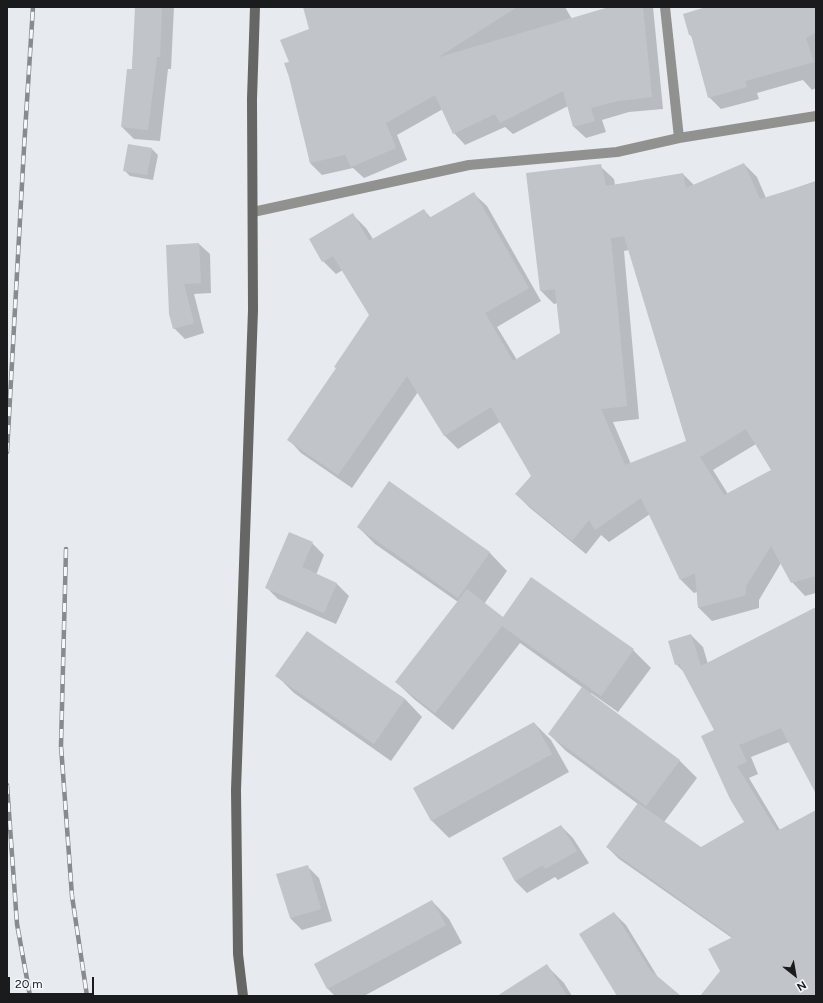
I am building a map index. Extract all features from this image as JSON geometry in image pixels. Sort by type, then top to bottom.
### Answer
[{"type":"street","points":[[243,996],[238,954],[236,790],[253,318],[252,99],[255,7]]},
{"type":"street","points":[[665,7],[679,138]]},
{"type":"street","points":[[253,212],[469,165],[617,152],[679,138],[816,116]]},
{"type":"building","points":[[135,7],[162,7],[160,57],[157,57],[148,130],[121,127],[127,69],[132,69]]},
{"type":"building","points":[[303,7],[517,7],[440,57],[609,7],[643,7],[652,97],[617,101],[591,108],[595,121],[573,127],[563,91],[500,123],[495,114],[453,134],[435,95],[386,123],[396,148],[351,167],[345,155],[310,163],[289,77],[284,63],[289,62],[280,40],[309,29]]},
{"type":"building","points":[[706,7],[816,7],[816,32],[806,38],[814,62],[745,81],[747,87],[708,98],[691,35],[689,35],[683,14]]},
{"type":"building","points":[[128,144],[152,148],[147,175],[123,171]]},
{"type":"building","points":[[744,163],[760,199],[816,182],[816,576],[791,583],[771,546],[746,586],[746,595],[698,608],[695,573],[680,580],[641,498],[595,530],[589,520],[572,541],[515,494],[531,476],[491,407],[444,436],[407,376],[338,475],[287,440],[336,368],[334,367],[369,315],[333,256],[322,262],[309,239],[353,213],[369,241],[424,209],[429,218],[474,192],[529,288],[485,313],[513,361],[560,333],[555,289],[540,291],[526,173],[601,164],[606,186],[683,173],[686,188]],"holes":[[[624,236],[686,441],[625,465],[601,409],[627,406],[611,238]],[[746,429],[771,470],[724,495],[700,457]]]},
{"type":"building","points":[[199,243],[201,283],[184,284],[194,323],[173,329],[169,314],[166,245]]},
{"type":"building","points":[[389,481],[490,552],[458,598],[357,527]]},
{"type":"building","points":[[289,532],[313,542],[302,567],[337,583],[324,613],[265,588]]},
{"type":"building","points":[[531,577],[634,649],[601,696],[502,626],[435,713],[395,682],[467,589],[503,617]]},
{"type":"building","points":[[816,607],[816,794],[781,728],[739,745],[747,762],[737,766],[777,831],[816,810],[816,996],[700,996],[720,971],[708,949],[733,937],[606,847],[638,803],[701,847],[744,822],[730,799],[701,736],[714,730],[679,664],[675,665],[668,641],[691,634],[701,666]]},
{"type":"building","points":[[307,631],[405,699],[374,744],[275,676]]},
{"type":"building","points":[[582,687],[680,760],[646,806],[548,734]]},
{"type":"building","points":[[534,722],[552,754],[431,821],[413,788]]},
{"type":"building","points":[[561,825],[577,851],[545,869],[543,865],[515,881],[502,858]]},
{"type":"building","points":[[308,865],[321,909],[290,918],[276,874]]},
{"type":"building","points":[[432,900],[446,925],[327,989],[314,964]]},
{"type":"building","points":[[614,912],[650,970],[681,996],[617,996],[579,934]]},
{"type":"building","points":[[547,964],[567,996],[497,996]]},
{"type":"railway","points":[[7,452],[33,7]]},
{"type":"railway","points":[[66,549],[61,746],[72,896],[87,996]]},
{"type":"railway","points":[[7,785],[17,924],[30,996]]}]
